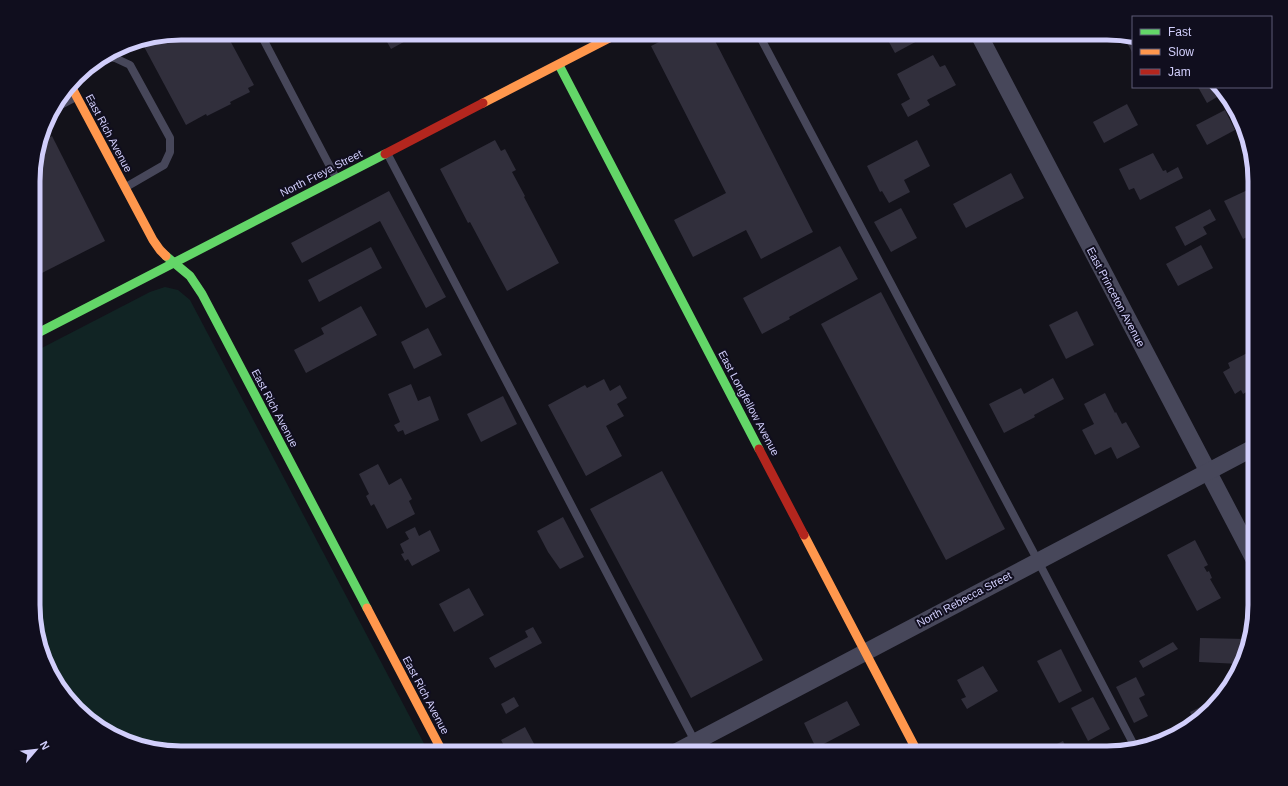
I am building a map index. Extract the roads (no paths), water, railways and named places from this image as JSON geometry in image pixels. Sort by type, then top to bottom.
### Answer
[{"type":"street","name":"North Freya Street","points":[[40,332],[606,40]]},
{"type":"street","name":"East Princeton Avenue","points":[[982,40],[1248,548]]},
{"type":"street","name":"East Longfellow Avenue","points":[[558,65],[914,746]]},
{"type":"street","name":"East Rich Avenue","points":[[73,90],[153,240],[160,250],[190,276],[202,294],[439,746]]},
{"type":"street","name":"North Rebecca Street","points":[[700,746],[865,652],[1248,450]]},
{"type":"lane","points":[[264,40],[337,179]]},
{"type":"lane","points":[[762,40],[1133,743]]},
{"type":"lane","points":[[114,58],[130,65],[170,138],[170,152],[164,165],[125,187]]},
{"type":"lane","points":[[64,104],[77,97]]},
{"type":"lane","points":[[387,153],[697,746]]}]
